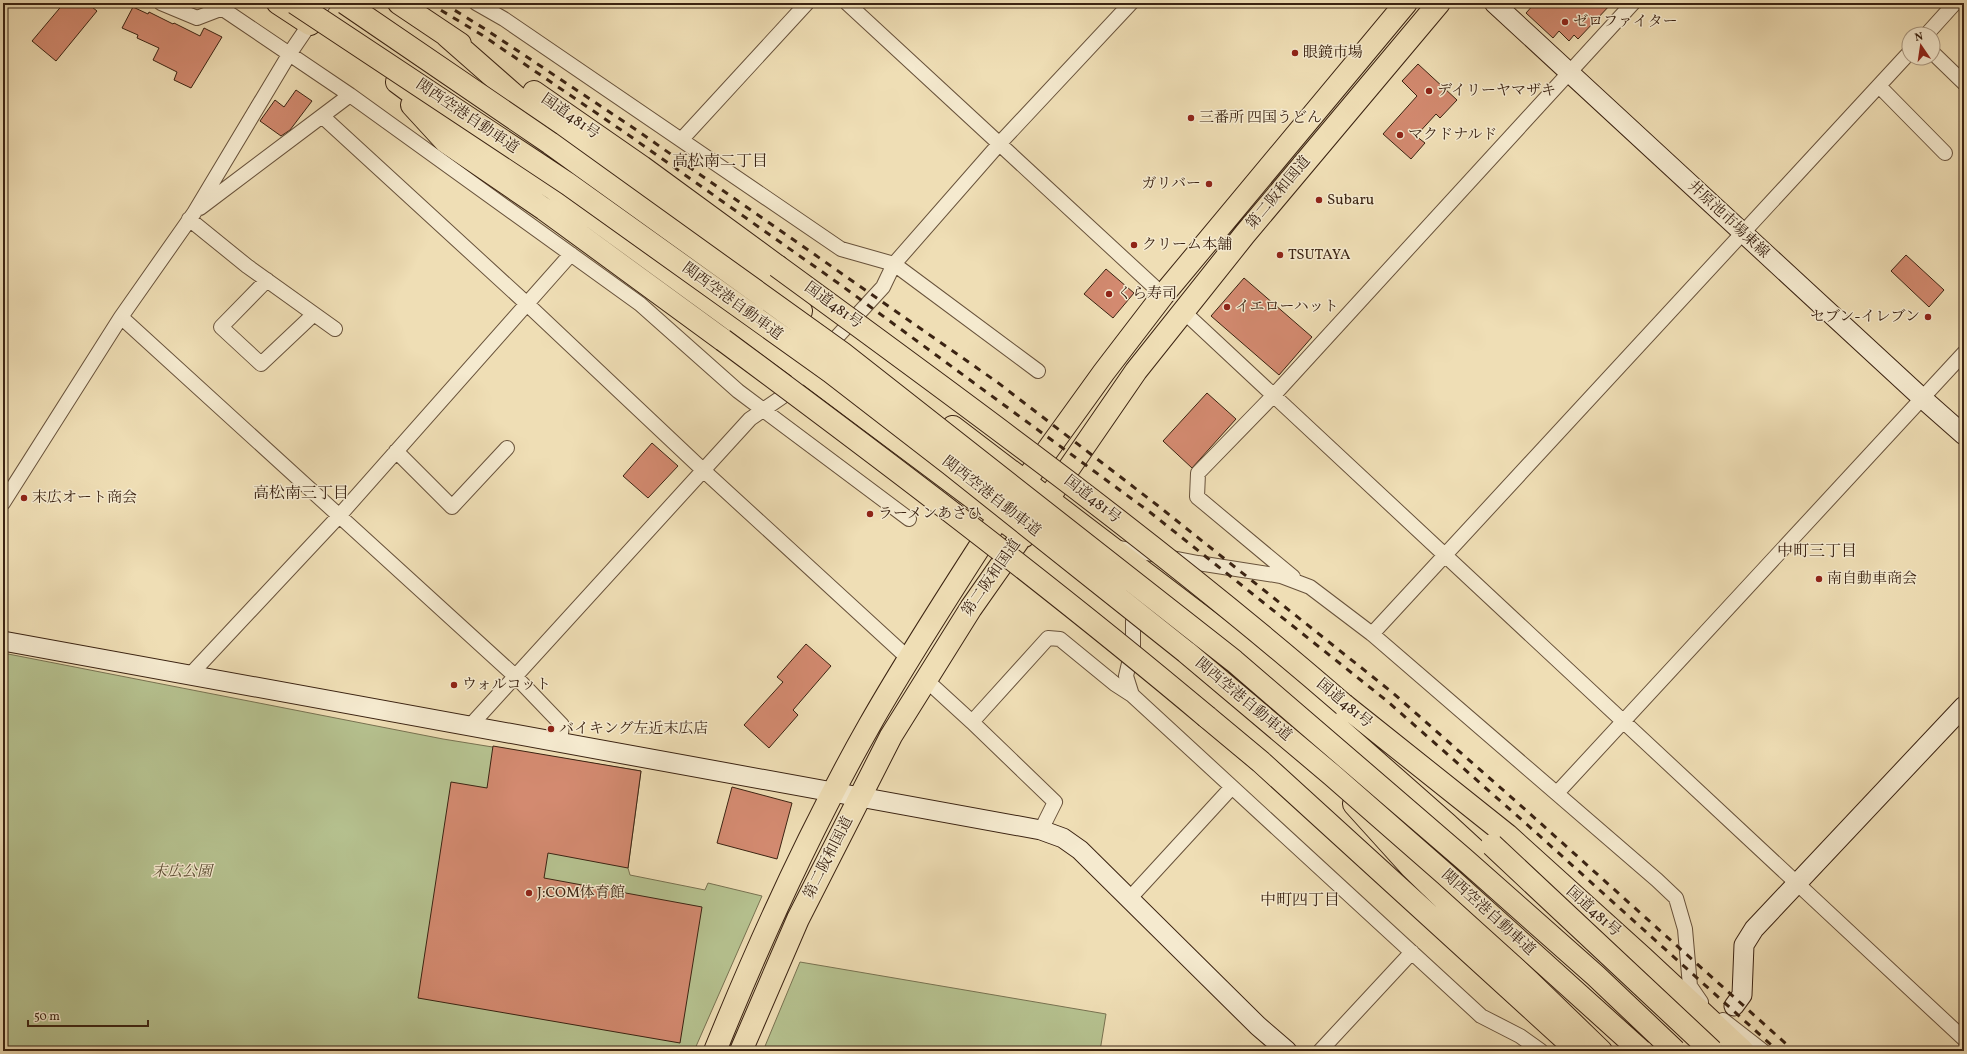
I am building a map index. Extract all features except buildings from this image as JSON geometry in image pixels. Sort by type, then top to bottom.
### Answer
[{"type":"highway","points":[[278,3],[378,69],[443,116],[554,189],[805,372],[999,517],[1133,621],[1208,676],[1340,789],[1470,904],[1627,1051]]},
{"type":"highway","name":"関西空港自動車道","points":[[295,3],[568,184],[831,372],[950,464],[1186,652],[1332,775],[1445,874],[1641,1051]]},
{"type":"highway","name":"関西空港自動車道","points":[[345,3],[550,143],[842,353],[1209,641],[1464,859],[1596,976],[1675,1051]]},
{"type":"highway","name":"国道481号","points":[[399,3],[539,96],[636,163],[940,385],[1099,505],[1270,641],[1370,727],[1507,835],[1743,1051]]},
{"type":"highway","name":"第二阪和国道","points":[[715,1051],[761,942],[833,792],[908,658],[999,517],[1104,372],[1163,295],[1406,3]]},
{"type":"highway","name":"第二阪和国道","points":[[741,1051],[798,919],[891,736],[925,679],[971,608],[1048,500],[1136,370],[1303,164],[1439,3]]},
{"type":"highway","points":[[447,36],[521,101],[636,184],[1271,670],[1454,830],[1690,1051]]},
{"type":"highway","points":[[378,69],[446,142],[544,209],[885,461],[1036,578],[1261,762],[1471,927]]},
{"type":"highway","points":[[1370,727],[1492,845],[1712,1051]]},
{"type":"highway","points":[[1354,742],[1492,845]]},
{"type":"highway","points":[[1261,762],[1578,1051]]},
{"type":"highway","points":[[1340,789],[1411,867],[1471,927],[1601,1051]]},
{"type":"street","points":[[161,3],[197,18],[220,5],[266,39],[290,53],[640,304],[738,391],[909,519]]},
{"type":"street","points":[[3,503],[121,317],[192,216],[290,53],[324,3]]},
{"type":"street","points":[[476,3],[504,19],[682,139],[841,249],[894,264],[1038,371]]},
{"type":"street","points":[[682,139],[807,3]]},
{"type":"street","points":[[847,3],[1163,295]]},
{"type":"street","points":[[470,726],[514,675],[750,419],[782,397],[883,287],[894,264],[1000,143],[1131,3]]},
{"type":"street","name":"井原池市場東線","points":[[1494,3],[1922,398],[1964,434]]},
{"type":"street","points":[[1300,583],[1197,497],[1198,473],[1273,396],[1633,3]]},
{"type":"street","points":[[1934,26],[1955,3]]},
{"type":"street","points":[[1941,60],[1964,82]]},
{"type":"street","points":[[1372,634],[1443,555],[1901,62]]},
{"type":"street","points":[[1879,86],[1945,153]]},
{"type":"street","points":[[192,216],[350,95]]},
{"type":"street","points":[[322,116],[908,658]]},
{"type":"street","points":[[192,216],[247,266],[335,329]]},
{"type":"street","points":[[190,675],[339,516],[571,254]]},
{"type":"street","points":[[267,280],[221,327],[262,364],[314,314]]},
{"type":"street","points":[[1183,311],[1443,555],[1964,1039]]},
{"type":"street","points":[[121,317],[514,675],[562,725],[560,742]]},
{"type":"street","points":[[1557,793],[1964,352]]},
{"type":"street","points":[[396,451],[452,507],[508,448]]},
{"type":"street","points":[[1108,546],[1198,563],[1281,576],[1310,587],[1372,634],[1557,793],[1676,898],[1685,929],[1690,986],[1698,1000],[1763,1051]]},
{"type":"street","points":[[1132,695],[1126,676],[1133,646],[1133,621]]},
{"type":"street","points":[[972,722],[1048,638],[1060,639],[1115,684],[1132,695],[1482,1016],[1520,1036],[1541,1051]]},
{"type":"street","points":[[3,641],[1040,830],[1063,838],[1080,850],[1258,1026],[1287,1051]]},
{"type":"street","points":[[925,679],[1055,802],[1040,830]]},
{"type":"street","points":[[1734,1006],[1742,995],[1744,945],[1754,929],[1964,706]]},
{"type":"street","points":[[1130,898],[1232,787]]},
{"type":"street","points":[[1320,1051],[1412,952]]},
{"type":"green space","name":"末広公園","points":[[3,653],[443,739],[641,771],[628,868],[630,875],[705,890],[708,883],[762,896],[694,1051],[3,1051]]},
{"type":"green space","points":[[800,962],[1106,1014],[1100,1051],[763,1051]]},
{"type":"railway","points":[[429,3],[482,35],[627,134],[838,283],[1151,513],[1387,701],[1522,820],[1778,1051]]},
{"type":"railway","points":[[443,3],[485,29],[632,127],[997,382],[1157,505],[1393,693],[1794,1051]]},
{"type":"place","name":"ゼロファイター","points":[[1565,22]]},
{"type":"place","name":"眼鏡市場","points":[[1295,53]]},
{"type":"place","name":"デイリーヤマザキ","points":[[1429,91]]},
{"type":"place","name":"三番所 四国うどん","points":[[1191,118]]},
{"type":"place","name":"マクドナルド","points":[[1400,135]]},
{"type":"place","name":"ガリバー","points":[[1209,184]]},
{"type":"place","name":"Subaru","points":[[1319,200]]},
{"type":"place","name":"クリーム本舗","points":[[1134,245]]},
{"type":"place","name":"TSUTAYA","points":[[1280,255]]},
{"type":"place","name":"くら寿司","points":[[1109,294]]},
{"type":"place","name":"イエローハット","points":[[1227,307]]},
{"type":"place","name":"セブン-イレブン","points":[[1928,317]]},
{"type":"place","name":"末広オート商会","points":[[24,498]]},
{"type":"place","name":"ラーメンあさひ","points":[[870,514]]},
{"type":"place","name":"南自動車商会","points":[[1819,579]]},
{"type":"place","name":"ウォルコット","points":[[454,685]]},
{"type":"place","name":"バイキング左近末広店","points":[[551,729]]},
{"type":"place","name":"J:COM体育館","points":[[529,893]]},
{"type":"district","name":"高松南二丁目","points":[[720,162]]},
{"type":"district","name":"高松南三丁目","points":[[301,494]]},
{"type":"district","name":"中町三丁目","points":[[1817,552]]},
{"type":"district","name":"中町四丁目","points":[[1300,901]]}]
